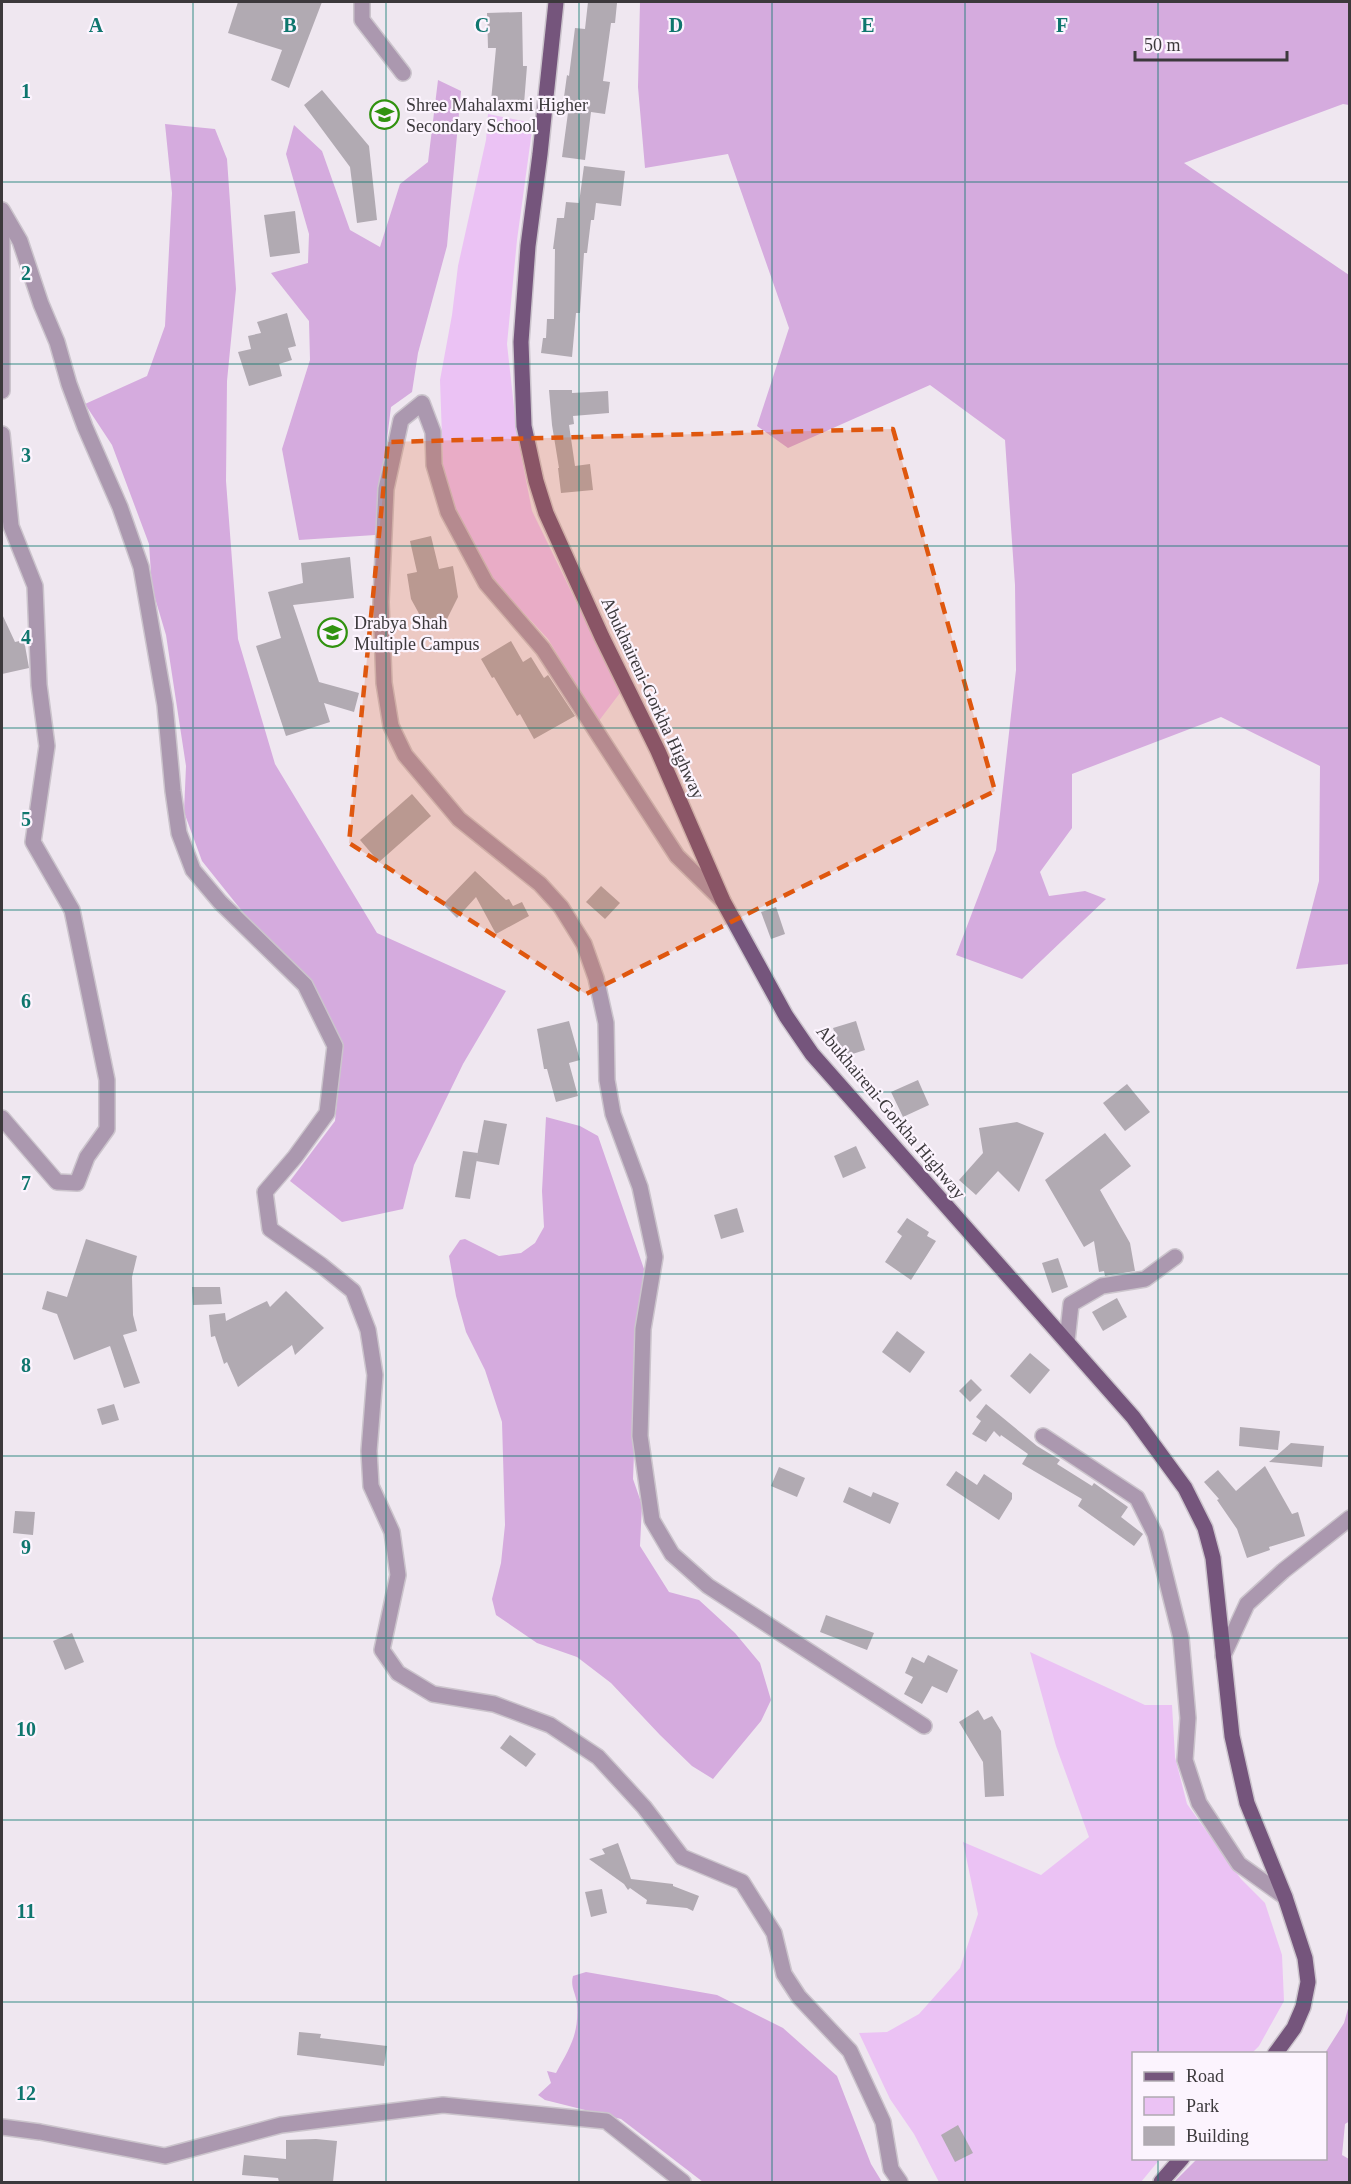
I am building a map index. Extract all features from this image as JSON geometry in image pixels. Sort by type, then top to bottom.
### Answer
[{"type":"main road","name":"Abukhaireni-Gorkha Highway","points":[[555,2],[540,154],[528,246],[521,342],[524,426],[536,481],[546,513],[602,638],[658,751],[723,901],[786,1016],[812,1054],[1133,1417],[1185,1488],[1205,1527],[1213,1558],[1232,1736],[1248,1803],[1285,1898],[1305,1958],[1308,1982],[1303,2007],[1294,2028],[1276,2052]]},
{"type":"main road","points":[[1161,2182],[1180,2160]]},
{"type":"street","points":[[362,2],[362,20],[403,73]]},
{"type":"street","points":[[2,210],[20,241],[41,304],[57,342],[69,384],[120,507],[141,567],[165,705],[171,755],[172,792],[179,833],[193,870],[220,902],[305,985],[335,1046],[327,1113],[296,1157],[265,1192],[270,1229],[321,1265],[353,1292],[369,1330],[375,1375],[369,1451],[371,1486],[392,1532],[398,1575],[382,1650],[398,1673],[433,1694],[494,1704],[550,1725],[598,1757],[644,1807],[682,1857],[742,1881],[774,1933],[784,1974],[799,1997],[850,2051],[883,2122],[891,2169],[900,2182]]},
{"type":"street","points":[[2,226],[2,391]]},
{"type":"street","points":[[723,901],[677,856],[543,649],[486,583],[448,513],[434,465],[433,432],[422,403],[401,420],[386,489],[381,602],[384,683],[391,726],[405,755],[459,819],[540,884],[561,907],[584,944],[596,978],[606,1023],[607,1080],[613,1114],[640,1187],[655,1257],[643,1329],[640,1436],[652,1520],[672,1554],[708,1586],[924,1726]]},
{"type":"street","points":[[2,434],[11,526],[35,586],[39,685],[47,746],[33,842],[72,910],[107,1080],[107,1129],[87,1157],[77,1183],[57,1182],[2,1118]]},
{"type":"street","points":[[1067,1341],[1071,1304],[1102,1286],[1145,1279],[1175,1257]]},
{"type":"street","points":[[1043,1436],[1137,1498],[1155,1534],[1181,1638],[1188,1718],[1185,1760],[1199,1803],[1239,1864],[1285,1898]]},
{"type":"street","points":[[1223,1656],[1247,1604],[1283,1571],[1350,1518]]},
{"type":"street","points":[[2,2127],[165,2156],[280,2125],[442,2105],[606,2121],[683,2182]]},
{"type":"highlighted area","points":[[893,429],[995,791],[586,994],[349,843],[388,442]]},
{"type":"green space","points":[[488,114],[533,123],[517,240],[507,344],[517,434],[532,511],[584,618],[626,685],[598,722],[548,639],[493,580],[452,505],[443,465],[440,380],[458,266],[486,140]]},
{"type":"green space","points":[[1030,1652],[1145,1705],[1172,1705],[1175,1757],[1187,1804],[1241,1879],[1265,1903],[1282,1955],[1284,2001],[1259,2046],[1253,2052],[1132,2052],[1132,2160],[1159,2160],[1141,2182],[939,2182],[914,2134],[890,2099],[859,2033],[887,2032],[919,2014],[960,1968],[978,1914],[963,1842],[1041,1875],[1089,1837],[1056,1746]]},
{"type":"shaded area","points":[[640,2],[1349,2],[1349,105],[1343,104],[1184,163],[1349,275],[1349,964],[1296,969],[1319,881],[1320,766],[1221,717],[1072,774],[1072,828],[1040,872],[1049,896],[1085,891],[1106,899],[1022,979],[956,955],[996,850],[1016,670],[1015,585],[1005,440],[930,385],[788,448],[757,426],[789,328],[728,154],[645,168],[638,87]]},
{"type":"shaded area","points":[[438,80],[461,91],[447,246],[418,353],[412,392],[391,407],[375,535],[299,540],[282,449],[310,360],[309,321],[271,273],[308,263],[309,234],[286,154],[294,125],[322,151],[350,230],[380,247],[400,184],[428,162]]},
{"type":"shaded area","points":[[165,124],[215,129],[227,159],[236,289],[227,381],[226,481],[238,639],[275,764],[377,933],[506,991],[463,1064],[414,1165],[403,1209],[342,1222],[290,1181],[335,1121],[340,1067],[322,1011],[202,861],[184,812],[186,766],[166,635],[152,588],[149,544],[112,445],[85,404],[147,376],[165,326],[172,193]]},
{"type":"shaded area","points":[[546,1117],[580,1126],[598,1136],[644,1269],[639,1327],[633,1479],[642,1505],[640,1546],[669,1592],[699,1600],[735,1633],[760,1663],[771,1700],[761,1721],[713,1779],[692,1766],[611,1683],[577,1657],[537,1643],[496,1615],[492,1599],[501,1563],[505,1525],[502,1422],[485,1370],[466,1332],[456,1296],[449,1256],[460,1240],[465,1239],[499,1256],[521,1253],[535,1243],[544,1227],[542,1191]]},
{"type":"shaded area","points":[[586,1972],[717,1995],[783,2028],[837,2076],[871,2164],[882,2182],[703,2182],[621,2119],[545,2100],[538,2095],[551,2083],[547,2071],[556,2073],[575,2033],[577,2004],[573,1976]]},
{"type":"shaded area","points":[[1349,2005],[1350,2121],[1345,2124],[1342,2155],[1349,2159],[1349,2182],[1174,2182],[1196,2160],[1327,2160],[1326,2052],[1344,2023]]},
{"type":"building","points":[[238,2],[322,2],[289,88],[271,80],[282,50],[228,33]]},
{"type":"building","points":[[588,2],[617,3],[615,23],[611,23],[603,81],[610,82],[605,114],[591,112],[585,160],[562,157],[570,98],[564,97],[567,75],[569,76],[575,28],[585,29]]},
{"type":"building","points":[[522,12],[523,66],[527,66],[524,104],[491,101],[496,48],[488,48],[487,13]]},
{"type":"building","points":[[322,90],[369,146],[377,220],[357,223],[350,167],[304,105]]},
{"type":"building","points":[[584,166],[625,171],[621,206],[596,203],[594,220],[591,220],[587,253],[584,253],[580,313],[576,313],[572,357],[541,353],[543,338],[546,338],[547,319],[554,319],[555,249],[553,249],[557,218],[564,218],[566,202],[579,203]]},
{"type":"building","points":[[295,211],[300,253],[270,257],[264,215]]},
{"type":"building","points":[[287,313],[296,346],[288,348],[292,360],[279,364],[282,376],[249,386],[238,352],[251,349],[248,336],[261,333],[257,322]]},
{"type":"building","points":[[549,390],[572,390],[572,393],[608,391],[609,413],[573,416],[574,424],[569,425],[575,466],[590,464],[593,490],[561,493]]},
{"type":"building","points":[[431,536],[439,569],[453,566],[458,597],[445,623],[422,619],[411,599],[407,574],[417,572],[410,541]]},
{"type":"building","points":[[350,557],[354,598],[293,605],[319,682],[359,693],[354,712],[324,703],[330,722],[286,736],[256,646],[281,638],[268,592],[303,583],[301,563]]},
{"type":"building","points":[[2,614],[15,642],[24,640],[29,668],[2,674]]},
{"type":"building","points":[[511,641],[523,662],[531,657],[544,678],[548,675],[575,716],[534,739],[520,714],[517,716],[481,659]]},
{"type":"building","points":[[412,794],[431,816],[379,862],[360,840]]},
{"type":"building","points":[[475,871],[506,900],[509,899],[513,906],[522,902],[529,916],[496,934],[476,897],[457,918],[443,904]]},
{"type":"building","points":[[601,886],[620,903],[605,919],[586,902]]},
{"type":"building","points":[[776,907],[785,934],[771,939],[761,912]]},
{"type":"building","points":[[569,1021],[580,1060],[569,1063],[578,1096],[556,1102],[547,1069],[544,1069],[537,1029]]},
{"type":"building","points":[[856,1021],[865,1050],[843,1057],[833,1028]]},
{"type":"building","points":[[918,1080],[929,1105],[903,1117],[891,1092]]},
{"type":"building","points":[[1127,1084],[1150,1112],[1125,1131],[1103,1103]]},
{"type":"building","points":[[484,1120],[507,1124],[499,1165],[476,1161]]},
{"type":"building","points":[[1017,1122],[1044,1133],[1019,1192],[998,1171],[976,1195],[959,1180],[983,1153],[979,1128]]},
{"type":"building","points":[[1105,1133],[1131,1166],[1100,1190],[1130,1243],[1135,1271],[1105,1276],[1104,1271],[1099,1272],[1094,1241],[1084,1247],[1045,1180]]},
{"type":"building","points":[[856,1146],[866,1168],[843,1178],[834,1156]]},
{"type":"building","points":[[463,1151],[478,1153],[470,1199],[455,1197]]},
{"type":"building","points":[[737,1208],[744,1232],[721,1239],[714,1215]]},
{"type":"building","points":[[907,1218],[929,1232],[927,1236],[936,1241],[911,1280],[885,1262],[902,1236],[897,1232]]},
{"type":"building","points":[[86,1239],[137,1256],[132,1277],[133,1315],[137,1331],[123,1335],[140,1383],[124,1388],[110,1346],[74,1360],[57,1314],[42,1309],[47,1291],[67,1297]]},
{"type":"building","points":[[1058,1258],[1068,1287],[1052,1293],[1042,1263]]},
{"type":"building","points":[[192,1287],[220,1287],[222,1304],[193,1305]]},
{"type":"building","points":[[286,1291],[324,1328],[295,1355],[292,1345],[238,1387],[227,1362],[224,1364],[215,1336],[211,1337],[209,1315],[225,1313],[226,1321],[267,1301],[270,1307]]},
{"type":"building","points":[[1117,1298],[1127,1317],[1103,1331],[1092,1312]]},
{"type":"building","points":[[897,1331],[925,1352],[910,1373],[882,1352]]},
{"type":"building","points":[[1030,1353],[1050,1370],[1030,1394],[1010,1376]]},
{"type":"building","points":[[971,1379],[982,1390],[970,1402],[959,1391]]},
{"type":"building","points":[[114,1404],[119,1420],[102,1425],[97,1409]]},
{"type":"building","points":[[986,1404],[1037,1446],[1060,1460],[1057,1464],[1092,1486],[1094,1483],[1128,1507],[1121,1517],[1143,1534],[1134,1546],[1078,1506],[1082,1499],[1022,1464],[1028,1454],[1001,1435],[1000,1437],[994,1431],[986,1442],[972,1434],[981,1421],[976,1417]]},
{"type":"building","points":[[1240,1427],[1280,1431],[1278,1450],[1239,1446]]},
{"type":"building","points":[[1291,1443],[1324,1446],[1322,1467],[1269,1462]]},
{"type":"building","points":[[1265,1466],[1292,1514],[1298,1512],[1305,1536],[1269,1547],[1270,1550],[1247,1558],[1237,1529],[1217,1500],[1219,1499],[1204,1482],[1218,1470],[1236,1491]]},
{"type":"building","points":[[779,1467],[805,1478],[797,1497],[771,1486]]},
{"type":"building","points":[[956,1471],[977,1485],[984,1474],[1012,1493],[1012,1499],[999,1520],[946,1485]]},
{"type":"building","points":[[849,1487],[871,1497],[873,1492],[899,1503],[890,1524],[843,1502]]},
{"type":"building","points":[[15,1511],[35,1512],[33,1535],[13,1533]]},
{"type":"building","points":[[826,1615],[874,1633],[867,1650],[820,1632]]},
{"type":"building","points":[[72,1633],[84,1662],[65,1670],[53,1641]]},
{"type":"building","points":[[928,1655],[958,1670],[947,1693],[932,1686],[922,1704],[904,1694],[913,1677],[905,1673],[912,1657],[924,1663]]},
{"type":"building","points":[[978,1710],[984,1720],[992,1716],[1001,1731],[1004,1796],[985,1797],[983,1762],[959,1722]]},
{"type":"building","points":[[510,1735],[536,1754],[526,1767],[500,1748]]},
{"type":"building","points":[[618,1843],[631,1879],[673,1884],[673,1886],[699,1896],[693,1911],[687,1908],[646,1904],[647,1900],[630,1888],[628,1890],[624,1884],[589,1859],[605,1854],[602,1849]]},
{"type":"building","points":[[602,1889],[607,1913],[591,1917],[585,1892]]},
{"type":"building","points":[[299,2032],[321,2034],[320,2038],[387,2046],[384,2066],[297,2055]]},
{"type":"building","points":[[958,2125],[973,2153],[955,2162],[941,2135]]},
{"type":"building","points":[[286,2140],[337,2141],[333,2182],[279,2182],[278,2178],[242,2175],[244,2155],[286,2159]]},
{"type":"place","name":"Shree Mahalaxmi Higher Secondary School","points":[[385,115]]},
{"type":"place","name":"Drabya Shah Multiple Campus","points":[[333,633]]}]
